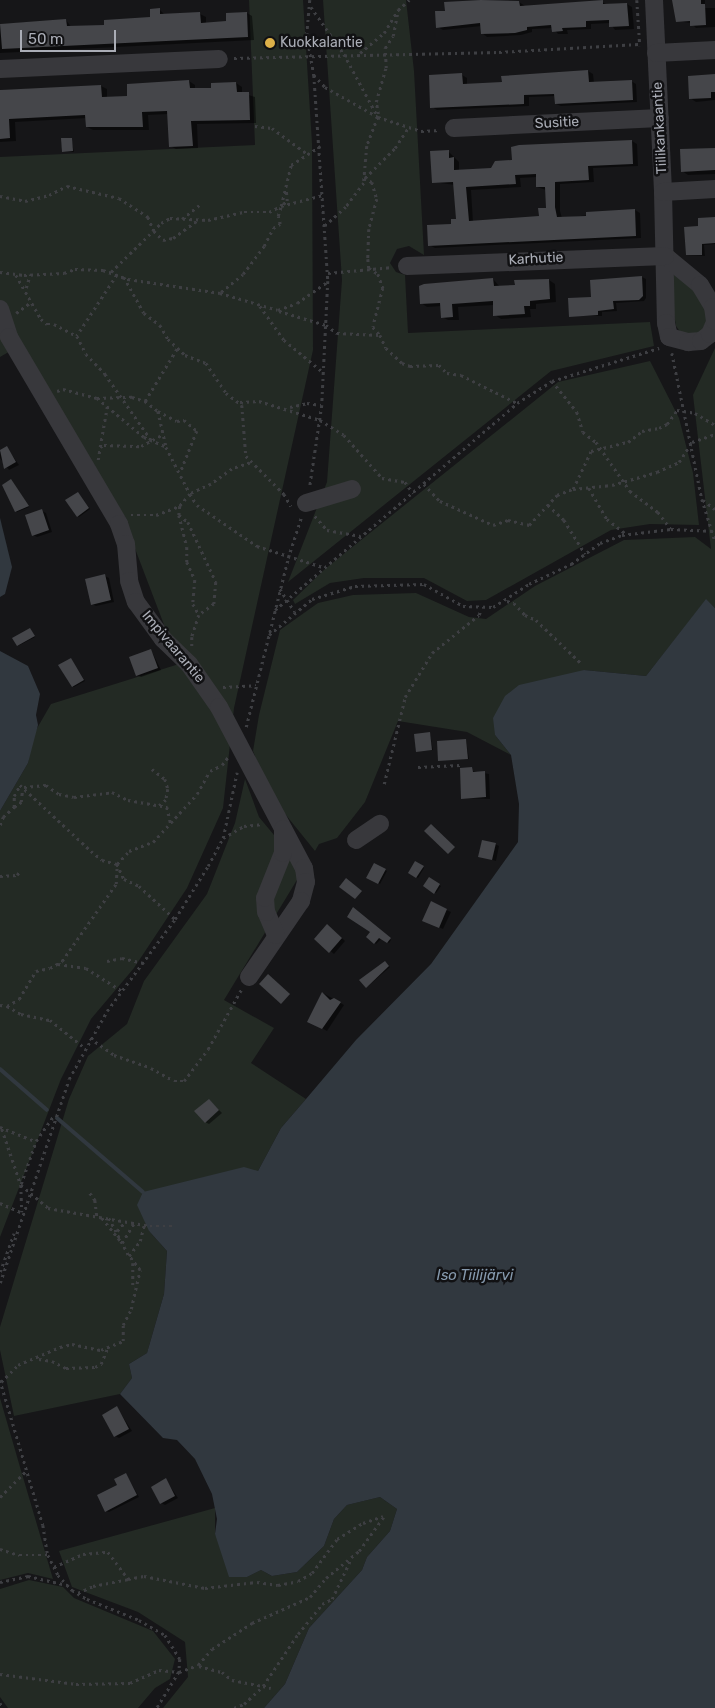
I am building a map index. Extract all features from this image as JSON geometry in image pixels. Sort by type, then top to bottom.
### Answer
[{"type":"street","name":"Tiilikankaantie","points":[[654,0],[663,192],[666,323],[670,341]]},
{"type":"street","points":[[656,53],[715,50]]},
{"type":"street","points":[[0,69],[219,58]]},
{"type":"street","name":"Susitie","points":[[454,128],[660,118]]},
{"type":"street","points":[[663,192],[715,189]]},
{"type":"street","points":[[665,256],[700,285],[713,307],[715,322],[710,334],[701,341],[670,341]]},
{"type":"street","name":"Karhutie","points":[[406,266],[665,256]]},
{"type":"street","name":"Impivaarantie","points":[[0,309],[9,337],[111,509],[126,544],[129,581],[136,602],[163,639],[188,664],[204,684],[281,825],[298,852],[306,882],[301,901],[249,977]]},
{"type":"street","points":[[303,511],[352,489]]},
{"type":"street","points":[[356,840],[380,824]]},
{"type":"street","points":[[276,935],[266,912],[265,898],[283,853],[281,825]]},
{"type":"path","points":[[310,0],[307,35],[314,75],[324,195],[328,273],[320,420]]},
{"type":"path","points":[[358,54],[384,33],[398,10],[409,0]]},
{"type":"path","points":[[310,6],[344,54],[378,117]]},
{"type":"path","points":[[364,178],[367,146],[378,117],[376,102],[386,68],[386,53],[398,10]]},
{"type":"path","points":[[219,58],[311,54],[499,52],[640,44]]},
{"type":"path","points":[[314,75],[325,87],[378,117],[408,128],[432,131],[454,128]]},
{"type":"path","points":[[255,126],[272,128],[306,153]]},
{"type":"path","points":[[326,226],[346,207],[364,178],[395,148],[408,128]]},
{"type":"path","points":[[220,293],[243,274],[264,246],[273,228],[280,224],[278,216],[291,165],[306,153],[320,146]]},
{"type":"path","points":[[364,178],[372,182],[377,199],[369,229],[369,268]]},
{"type":"path","points":[[0,196],[25,202],[67,186],[95,192],[132,203],[148,217],[154,231],[163,240],[173,238],[198,220]]},
{"type":"path","points":[[281,206],[287,201],[286,187]]},
{"type":"path","points":[[111,272],[170,218],[198,220],[244,212],[269,212],[281,206],[324,195]]},
{"type":"path","points":[[182,219],[199,205]]},
{"type":"path","points":[[328,273],[406,266]]},
{"type":"path","points":[[0,272],[16,275],[86,268],[111,272],[124,277],[220,293],[326,325],[337,333],[380,335]]},
{"type":"path","points":[[369,268],[378,274],[383,288],[373,327],[380,335],[386,348],[402,363],[410,366],[439,365],[447,373],[461,375],[517,403]]},
{"type":"path","points":[[26,288],[30,274]]},
{"type":"path","points":[[16,275],[26,288],[31,302],[47,324],[54,324],[77,336],[86,354],[105,374],[119,397],[152,441]]},
{"type":"path","points":[[77,336],[117,275]]},
{"type":"path","points":[[124,277],[144,313],[185,355],[206,362],[226,392],[238,402],[245,418],[246,456],[250,463],[303,511],[312,513],[328,530],[360,536]]},
{"type":"path","points":[[278,310],[297,303],[328,281]]},
{"type":"path","points":[[259,305],[284,340],[324,373]]},
{"type":"path","points":[[275,610],[287,602],[323,567],[414,493],[517,403],[552,381],[670,341],[686,410],[702,500],[715,542]]},
{"type":"path","points":[[146,401],[178,347]]},
{"type":"path","points":[[552,381],[577,412],[583,432],[600,448],[634,494],[658,512],[671,530]]},
{"type":"path","points":[[44,397],[63,389],[97,398],[119,397],[146,401],[158,411],[177,421],[184,420],[197,431],[181,471]]},
{"type":"path","points":[[97,398],[152,441],[166,447]]},
{"type":"path","points":[[238,402],[259,401],[289,408],[320,420],[344,435],[382,478],[405,482],[414,493]]},
{"type":"path","points":[[289,408],[307,403],[322,405]]},
{"type":"path","points":[[91,475],[100,447],[107,406]]},
{"type":"path","points":[[574,489],[588,453],[600,448],[628,442],[642,431],[659,428],[667,424],[677,410],[686,410],[715,425]]},
{"type":"path","points":[[158,411],[166,447],[181,471],[190,494],[198,505],[257,546],[323,567]]},
{"type":"path","points":[[100,447],[117,443],[134,447],[152,441],[163,434]]},
{"type":"path","points":[[424,484],[445,503],[493,526],[508,520],[531,524],[557,495],[574,489],[612,485],[622,480],[657,472],[679,462],[692,442],[715,434]]},
{"type":"path","points":[[111,509],[130,515],[156,515],[180,506],[190,494],[211,484],[232,469],[250,463]]},
{"type":"path","points":[[589,488],[607,519],[626,534]]},
{"type":"path","points":[[702,500],[715,509]]},
{"type":"path","points":[[548,505],[564,520],[585,554]]},
{"type":"path","points":[[180,506],[179,515],[187,547],[186,562],[195,580],[192,604],[198,615],[188,664]]},
{"type":"path","points":[[179,515],[188,522],[216,582],[214,604],[198,615]]},
{"type":"path","points":[[269,636],[312,599],[336,590],[404,583],[424,584],[463,606],[481,609],[507,601],[529,584],[585,554],[600,543],[626,534],[671,530],[715,532]]},
{"type":"path","points":[[0,1284],[56,1112],[84,1048],[122,991],[175,919],[222,838],[240,751],[280,589],[295,612]]},
{"type":"path","points":[[507,601],[514,603],[525,615],[536,620],[583,665]]},
{"type":"path","points":[[384,784],[405,697],[432,654],[479,615],[481,609]]},
{"type":"path","points":[[204,684],[229,688],[256,685]]},
{"type":"path","points":[[418,767],[460,765]]},
{"type":"path","points":[[58,964],[101,908],[116,884],[117,864],[129,851],[153,842],[197,794],[210,771],[216,768]]},
{"type":"path","points":[[152,769],[166,780],[168,789],[166,800],[159,806]]},
{"type":"path","points":[[14,807],[20,785],[24,787],[46,785],[59,794],[74,797],[112,792],[128,800],[142,800],[167,807],[171,824]]},
{"type":"path","points":[[24,787],[101,859],[117,864],[124,879],[139,886],[175,919]]},
{"type":"path","points":[[17,792],[28,790]]},
{"type":"path","points":[[0,825],[3,817],[21,802],[22,792]]},
{"type":"path","points":[[222,838],[244,826],[281,825]]},
{"type":"path","points":[[0,876],[17,875],[20,870]]},
{"type":"path","points":[[107,961],[122,958],[143,963]]},
{"type":"path","points":[[7,1006],[19,999],[36,971],[58,964],[86,968],[122,991]]},
{"type":"path","points":[[90,1038],[114,1055],[151,1068],[174,1081],[184,1081],[208,1049],[249,977]]},
{"type":"path","points":[[0,1005],[7,1006],[21,1014],[50,1020],[84,1048]]},
{"type":"path","points":[[21,1185],[36,1141],[56,1112]]},
{"type":"path","points":[[1,1128],[36,1141]]},
{"type":"path","points":[[0,1272],[22,1213],[21,1185],[1,1128]]},
{"type":"path","points":[[21,1185],[48,1208],[125,1222],[176,1226]]},
{"type":"path","points":[[90,1193],[95,1200],[97,1216]]},
{"type":"path","points":[[0,1203],[22,1213]]},
{"type":"path","points":[[102,1217],[122,1242]]},
{"type":"path","points":[[109,1218],[133,1263],[140,1270],[131,1309],[123,1325],[123,1342],[107,1349],[94,1351],[72,1344],[39,1359],[18,1365],[0,1382],[43,1525],[48,1555],[54,1567],[67,1585],[78,1594],[139,1620],[165,1635],[180,1659],[179,1672],[157,1708]]},
{"type":"path","points":[[117,1231],[125,1222]]},
{"type":"path","points":[[122,1242],[134,1223]]},
{"type":"path","points":[[129,1256],[140,1241],[144,1224]]},
{"type":"path","points":[[133,1263],[134,1290]]},
{"type":"path","points":[[39,1359],[52,1360],[66,1368],[95,1367],[101,1364],[107,1349]]},
{"type":"path","points":[[0,1497],[26,1471]]},
{"type":"path","points":[[78,1594],[93,1586],[144,1576],[205,1588],[298,1581],[312,1573],[337,1539],[363,1523],[385,1515],[350,1560],[332,1599],[322,1604],[298,1634],[263,1686],[244,1704],[234,1708]]},
{"type":"path","points":[[0,1549],[20,1555],[48,1555]]},
{"type":"path","points":[[54,1567],[83,1554],[108,1552],[128,1579]]},
{"type":"path","points":[[0,1674],[81,1684],[130,1682],[159,1670],[179,1672],[198,1665],[212,1650],[252,1623],[310,1597],[326,1578],[350,1560]]},
{"type":"path","points":[[0,1582],[28,1576],[67,1585]]},
{"type":"path","points":[[198,1665],[222,1672],[232,1680],[271,1688]]},
{"type":"path","points":[[0,1703],[4,1708]]},
{"type":"shaded area","points":[[249,0],[303,0],[312,143],[313,350],[234,708],[223,808],[187,888],[134,968],[91,1019],[61,1079],[0,1237],[0,811],[28,763],[32,737],[51,704],[179,664],[126,525],[19,346],[0,357],[0,157],[255,145]]},
{"type":"shaded area","points":[[323,0],[406,0],[414,71],[424,255],[409,246],[397,249],[390,263],[396,272],[405,275],[408,333],[650,322],[654,346],[551,371],[288,582],[327,482],[342,280]]},
{"type":"shaded area","points":[[674,266],[689,280],[709,316],[700,335],[683,336],[676,326],[672,302]]},
{"type":"shaded area","points":[[715,348],[715,608],[706,600],[646,676],[584,670],[495,735],[511,755],[467,732],[398,721],[365,802],[337,838],[319,844],[315,851],[273,799],[253,751],[259,715],[280,630],[318,603],[353,595],[416,593],[469,617],[486,619],[535,586],[624,540],[695,537],[711,549],[693,395]]},
{"type":"shaded area","points":[[650,361],[679,418],[693,473],[699,525],[650,524],[611,530],[486,600],[467,601],[424,578],[364,578],[330,583],[295,604],[293,600],[325,569],[558,382]]},
{"type":"shaded area","points":[[245,779],[259,817],[303,870],[224,1000],[274,1028],[251,1063],[306,1099],[281,1128],[258,1171],[149,1231],[167,1251],[164,1294],[147,1353],[129,1364],[132,1378],[120,1394],[14,1416],[0,1350],[0,1327],[69,1099],[88,1056],[127,1024],[144,981],[207,894],[235,823]]},
{"type":"shaded area","points":[[0,1398],[53,1579],[28,1573],[0,1580]]},
{"type":"shaded area","points":[[380,1497],[397,1509],[390,1531],[367,1557],[362,1570],[309,1628],[285,1684],[264,1708],[163,1708],[188,1677],[185,1642],[138,1612],[72,1587],[59,1551],[215,1508],[215,1534],[247,1577],[261,1570],[272,1576],[297,1572],[324,1546],[334,1519],[347,1505]]},
{"type":"shaded area","points":[[29,1580],[63,1587],[74,1598],[153,1631],[175,1659],[170,1679],[155,1688],[138,1708],[8,1708],[0,1697],[0,1589]]},
{"type":"water","points":[[0,518],[12,567],[5,594],[0,597]]},
{"type":"water","name":"Iso Tiilijärvi","points":[[706,599],[715,608],[715,1708],[264,1708],[285,1684],[309,1628],[362,1570],[367,1557],[390,1531],[397,1509],[380,1497],[347,1505],[334,1519],[324,1546],[297,1572],[272,1576],[261,1570],[247,1577],[229,1577],[215,1534],[217,1519],[212,1494],[195,1459],[177,1440],[163,1438],[120,1394],[132,1378],[129,1364],[147,1353],[164,1294],[167,1251],[149,1231],[137,1205],[143,1192],[244,1167],[258,1171],[281,1128],[356,1040],[431,964],[518,842],[519,804],[511,755],[495,735],[493,718],[505,696],[519,685],[584,670],[646,676]]},
{"type":"water","points":[[0,651],[28,666],[40,694],[36,715],[38,725],[28,763],[0,811]]},
{"type":"building","points":[[481,0],[519,1],[520,6],[603,0],[603,4],[627,3],[629,26],[609,27],[609,20],[586,21],[586,27],[562,28],[563,31],[552,32],[551,25],[527,27],[527,30],[515,33],[481,34],[480,23],[436,28],[435,11],[445,11],[444,2]]},
{"type":"building","points":[[672,0],[701,0],[701,4],[705,4],[706,25],[690,26],[690,21],[676,22]]},
{"type":"building","points":[[160,8],[160,14],[200,12],[201,23],[226,21],[226,13],[247,12],[248,37],[2,49],[0,24],[66,19],[67,26],[104,25],[104,20],[150,17],[150,9]]},
{"type":"building","points":[[588,70],[589,82],[632,80],[633,100],[555,104],[554,94],[524,95],[524,104],[430,108],[429,75],[462,73],[463,84],[502,82],[501,76]]},
{"type":"building","points":[[715,74],[715,92],[711,92],[711,98],[689,99],[688,76]]},
{"type":"building","points":[[189,80],[190,88],[211,88],[211,83],[236,82],[237,92],[249,92],[250,120],[191,121],[193,146],[169,147],[167,111],[142,112],[143,127],[86,127],[85,115],[9,119],[10,138],[0,139],[0,90],[101,85],[102,97],[127,96],[127,84]]},
{"type":"building","points":[[61,138],[72,138],[73,151],[62,152]]},
{"type":"building","points":[[632,140],[633,164],[588,166],[589,180],[555,182],[555,207],[557,217],[586,216],[586,212],[635,209],[636,236],[428,246],[427,225],[451,224],[451,219],[456,219],[453,182],[432,183],[430,151],[449,150],[449,158],[454,157],[454,170],[491,168],[495,161],[512,160],[511,147],[519,145]],"holes":[[[536,174],[536,187],[545,187],[546,208],[538,208],[539,216],[469,221],[466,187],[516,184],[515,175]]]},
{"type":"building","points":[[715,148],[715,170],[681,172],[680,149]]},
{"type":"building","points":[[715,217],[715,243],[702,244],[702,255],[686,255],[684,227],[698,226],[698,218]]},
{"type":"building","points":[[642,276],[643,296],[639,300],[613,301],[614,309],[598,311],[598,315],[569,317],[568,298],[591,297],[590,280]]},
{"type":"building","points":[[493,278],[494,286],[515,285],[514,280],[549,279],[550,299],[530,301],[530,306],[524,306],[525,314],[493,316],[493,301],[452,304],[453,317],[441,318],[440,303],[420,304],[419,286],[424,284]]},
{"type":"building","points":[[7,446],[16,462],[4,469],[0,450]]},
{"type":"building","points":[[11,479],[29,506],[15,512],[2,485]]},
{"type":"building","points":[[78,492],[89,508],[77,517],[65,500]]},
{"type":"building","points":[[42,509],[49,530],[32,536],[25,515]]},
{"type":"building","points":[[105,574],[111,600],[91,605],[85,579]]},
{"type":"building","points":[[30,628],[35,636],[17,646],[12,638]]},
{"type":"building","points":[[151,649],[158,668],[136,676],[129,657]]},
{"type":"building","points":[[71,658],[84,680],[72,687],[58,665]]},
{"type":"building","points":[[430,732],[432,750],[416,752],[414,734]]},
{"type":"building","points":[[466,739],[468,759],[438,761],[437,741]]},
{"type":"building","points":[[472,767],[473,772],[485,771],[486,797],[461,799],[460,768]]},
{"type":"building","points":[[431,824],[455,847],[448,854],[424,831]]},
{"type":"building","points":[[482,840],[496,843],[492,860],[478,857]]},
{"type":"building","points":[[415,861],[424,866],[416,878],[408,873]]},
{"type":"building","points":[[374,863],[386,869],[378,884],[366,878]]},
{"type":"building","points":[[429,877],[440,884],[434,894],[423,886]]},
{"type":"building","points":[[346,878],[362,891],[355,899],[339,887]]},
{"type":"building","points":[[431,901],[447,909],[439,928],[422,921]]},
{"type":"building","points":[[353,907],[391,938],[387,943],[379,938],[374,944],[366,937],[370,932],[347,917]]},
{"type":"building","points":[[327,924],[342,938],[329,953],[314,939]]},
{"type":"building","points":[[385,961],[389,966],[366,988],[359,980]]},
{"type":"building","points":[[268,974],[290,994],[281,1004],[259,984]]},
{"type":"building","points":[[322,992],[330,1000],[334,998],[341,1002],[322,1029],[307,1022]]},
{"type":"building","points":[[209,1099],[219,1110],[205,1123],[194,1111]]},
{"type":"building","points":[[117,1406],[129,1429],[114,1437],[102,1415]]},
{"type":"building","points":[[126,1473],[137,1495],[105,1512],[97,1495],[117,1485],[114,1479]]},
{"type":"building","points":[[166,1478],[175,1496],[160,1504],[151,1487]]},
{"type":"waterway","points":[[0,1069],[47,1110]]},
{"type":"waterway","points":[[57,1118],[143,1192]]},
{"type":"place","name":"Kuokkalantie","points":[[270,43]]}]
